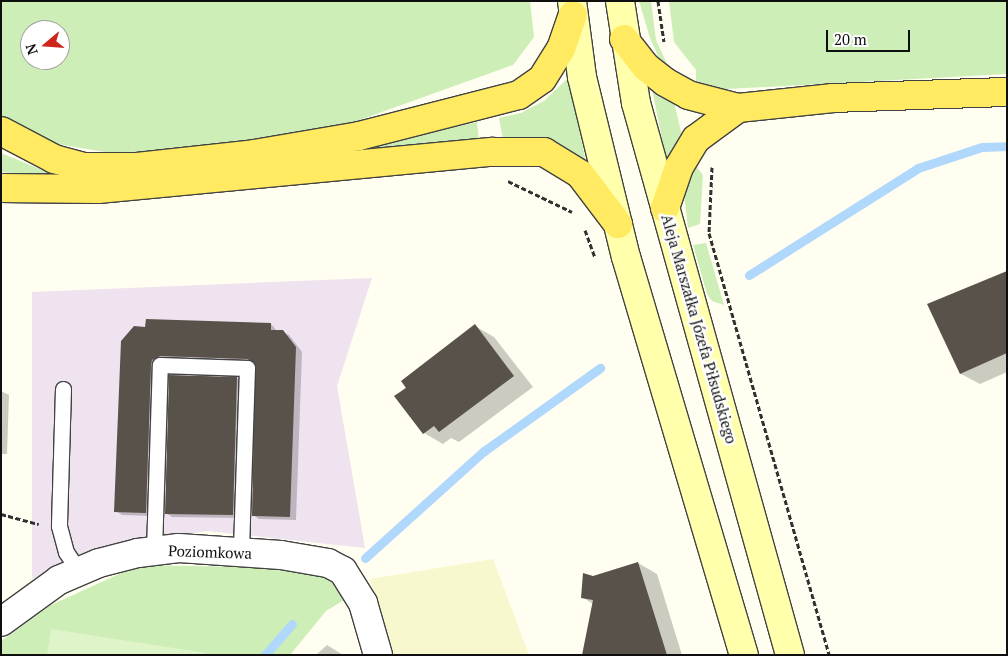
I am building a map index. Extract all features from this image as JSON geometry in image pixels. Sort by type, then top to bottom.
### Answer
[{"type":"main road","name":"Aleja Marszałka Józefa Piłsudskiego","points":[[620,1],[624,39],[636,103],[790,655]]},
{"type":"main road","points":[[1,131],[54,159],[84,168],[137,167],[254,154],[359,136],[519,95],[542,79],[561,49],[573,8]]},
{"type":"main road","points":[[573,8],[582,77],[618,224],[744,655]]},
{"type":"main road","points":[[624,39],[646,67],[665,82],[688,95],[738,108],[824,98],[1007,92]]},
{"type":"main road","points":[[665,208],[679,167],[696,139],[738,108]]},
{"type":"main road","points":[[1,188],[98,189],[493,152],[544,152],[580,174],[618,224]]},
{"type":"street","name":"Poziomkowa","points":[[1,622],[59,580],[99,563],[154,551],[179,548],[241,553],[328,563],[343,571],[363,603],[378,655]]},
{"type":"lane","points":[[154,551],[160,365],[247,368],[241,553]]},
{"type":"lane","points":[[63,388],[59,526],[66,552],[79,571]]},
{"type":"path","points":[[658,1],[662,39],[666,46]]},
{"type":"path","points":[[696,139],[712,163],[710,233],[829,655]]},
{"type":"path","points":[[504,179],[550,199],[580,217]]},
{"type":"path","points":[[583,225],[598,264]]},
{"type":"path","points":[[1,514],[31,523]]},
{"type":"shaded area","points":[[372,278],[337,386],[365,548],[207,531],[116,545],[32,579],[32,292]]},
{"type":"green space","points":[[1,1],[530,1],[534,37],[513,65],[354,122],[141,158],[45,142],[1,119]]},
{"type":"green space","points":[[639,1],[651,1],[656,40],[668,66],[658,56],[650,38]]},
{"type":"green space","points":[[669,1],[1007,1],[1007,74],[727,89],[696,88],[696,70],[674,42]]},
{"type":"green space","points":[[568,78],[586,162],[555,144],[526,138],[503,139],[499,118],[521,113],[544,101]]},
{"type":"green space","points":[[652,89],[674,102],[683,140],[667,163]]},
{"type":"green space","points":[[477,122],[479,141],[307,160]]},
{"type":"green space","points":[[1,153],[59,177],[1,172]]},
{"type":"green space","points":[[695,165],[703,175],[700,224],[688,228],[684,194],[687,180]]},
{"type":"green space","points":[[706,243],[724,305],[712,301],[707,294],[693,245]]},
{"type":"green space","points":[[493,559],[529,655],[390,655],[370,579]]},
{"type":"green space","points":[[139,565],[247,567],[328,574],[349,597],[326,611],[290,655],[1,655],[1,641],[51,605]]},
{"type":"green space","points":[[51,629],[206,653],[206,655],[47,655]]},
{"type":"building","points":[[1007,271],[1007,353],[960,374],[927,304]]},
{"type":"building","points":[[146,319],[271,323],[271,330],[283,330],[296,347],[290,517],[252,516],[255,363],[247,359],[160,356],[152,360],[151,365],[146,513],[114,512],[121,341],[134,326],[145,327]]},
{"type":"building","points":[[475,324],[514,376],[439,432],[434,426],[423,434],[394,396],[406,388],[401,381]]},
{"type":"building","points":[[169,375],[237,377],[233,515],[165,514]]},
{"type":"building","points":[[638,562],[667,655],[582,655],[593,600],[581,598],[583,573],[593,576]]},
{"type":"waterway","points":[[749,275],[918,168],[982,147],[1007,146]]},
{"type":"waterway","points":[[365,558],[484,451],[600,368]]},
{"type":"waterway","points":[[265,655],[292,624]]}]
